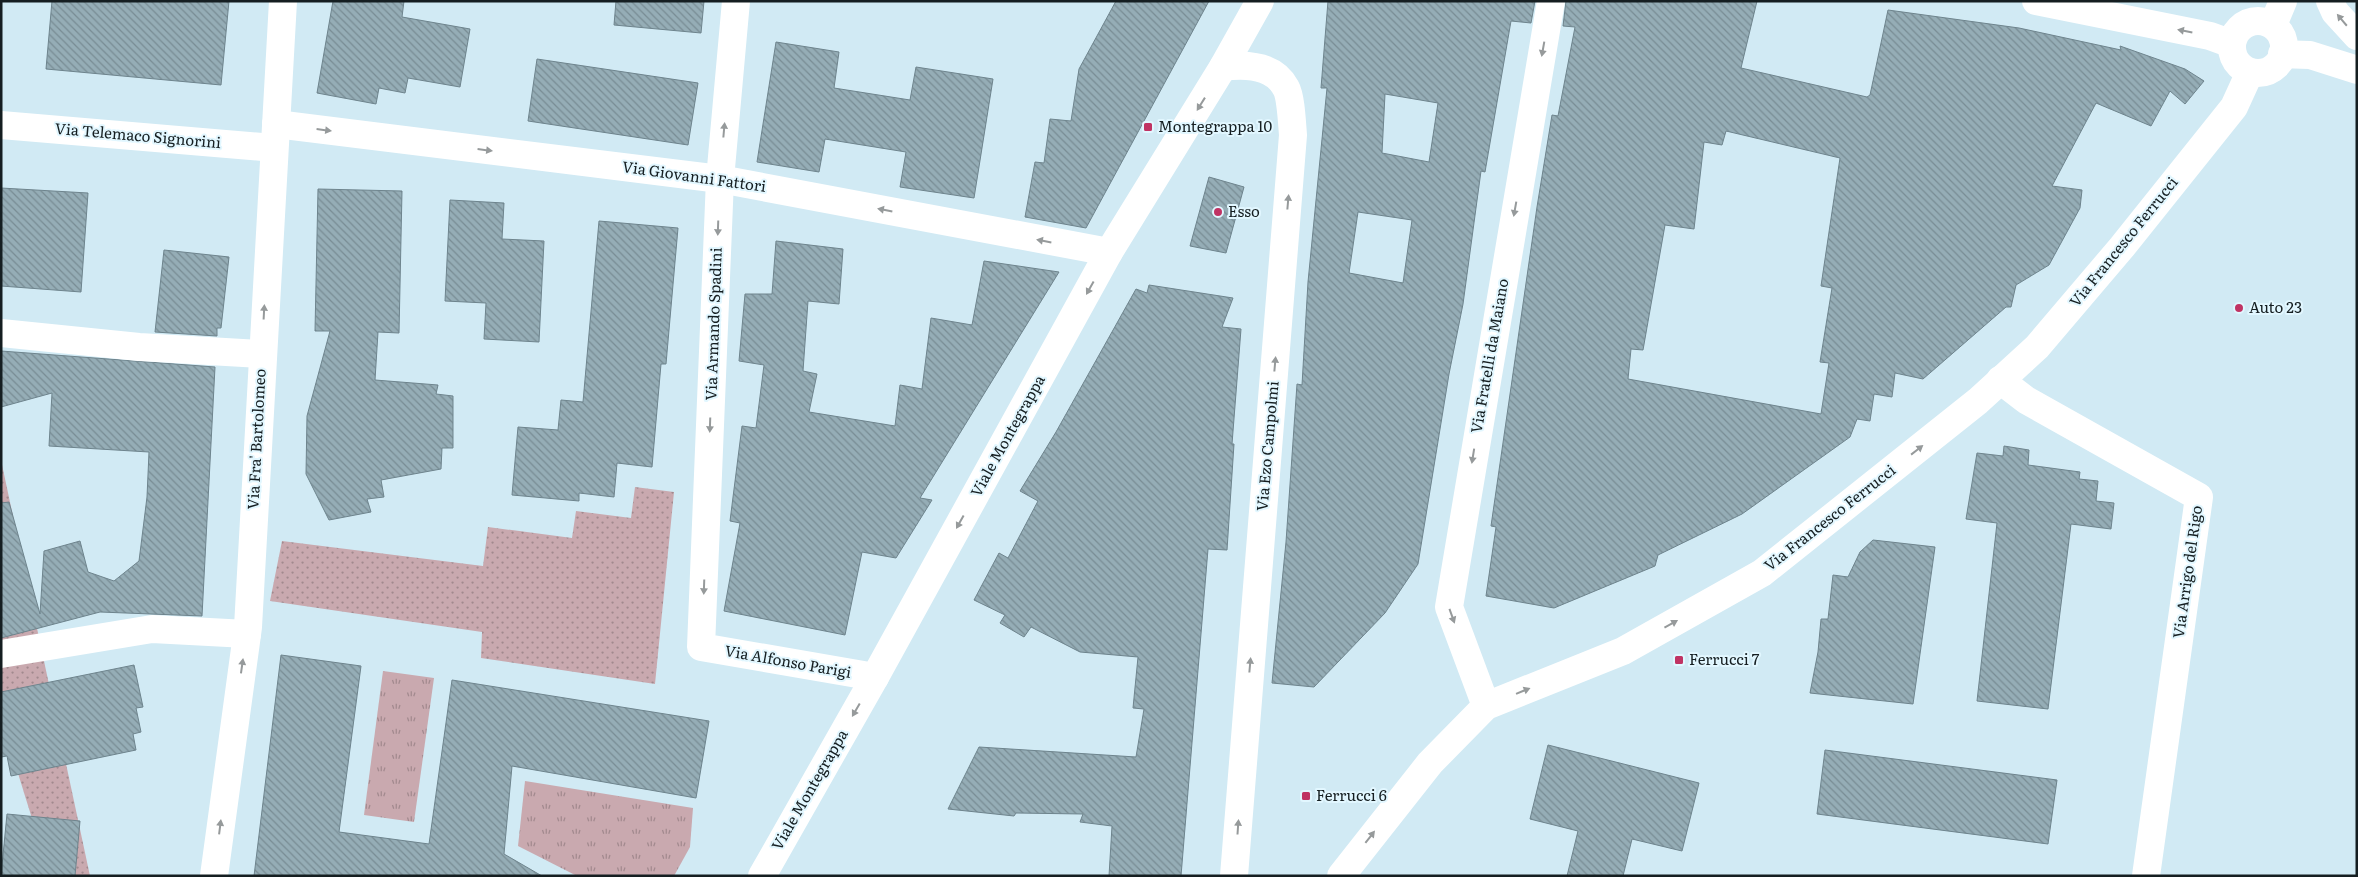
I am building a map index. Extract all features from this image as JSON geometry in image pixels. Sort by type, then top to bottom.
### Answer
[{"type":"street","name":"Via Fra' Bartolomeo","points":[[214,876],[246,634],[283,1]]},
{"type":"street","name":"Via Armando Spadini","points":[[701,647],[720,179],[736,1]]},
{"type":"street","name":"Viale Montegrappa","points":[[762,876],[875,677],[1110,252],[1223,67],[1260,1]]},
{"type":"street","name":"Via Fratelli da Maiano","points":[[1486,706],[1449,607],[1551,1]]},
{"type":"street","points":[[2036,1],[2210,36],[2232,44]]},
{"type":"street","points":[[2330,1],[2335,12],[2357,36]]},
{"type":"street","points":[[2278,13],[2282,38],[2282,54],[2274,67],[2266,71],[2250,72],[2242,68],[2236,61],[2232,44],[2234,35],[2247,23],[2264,22],[2278,13]]},
{"type":"street","points":[[2282,54],[2310,55],[2357,70]]},
{"type":"street","name":"Via Ezo Campolmi","points":[[1223,67],[1242,64],[1269,71],[1286,89],[1294,135],[1234,876]]},
{"type":"street","name":"Via Francesco Ferrucci","points":[[1341,876],[1430,763],[1486,706],[1623,651],[1762,573],[1978,401],[2037,347],[2122,247],[2234,107],[2250,72]]},
{"type":"street","name":"Via Telemaco Signorini","points":[[1,125],[275,136]]},
{"type":"street","name":"Via Giovanni Fattori","points":[[275,136],[720,179],[1110,252]]},
{"type":"street","points":[[1,333],[139,346],[262,354]]},
{"type":"street","name":"Via Arrigo del Rigo","points":[[2000,380],[2026,400],[2198,497],[2146,876]]},
{"type":"street","points":[[1,654],[152,629],[246,634]]},
{"type":"street","name":"Via Alfonso Parigi","points":[[701,647],[875,677]]},
{"type":"green space","points":[[1,460],[90,876],[50,876],[1,719]]},
{"type":"green space","points":[[635,487],[674,492],[655,684],[481,658],[482,632],[270,601],[282,541],[483,566],[488,527],[572,538],[576,511],[631,518]]},
{"type":"green space","points":[[383,671],[434,678],[414,822],[364,815]]},
{"type":"green space","points":[[525,781],[693,808],[690,847],[674,876],[577,876],[518,846]]},
{"type":"building","points":[[52,1],[229,1],[221,85],[46,69]]},
{"type":"building","points":[[333,1],[404,1],[402,17],[470,29],[460,87],[408,78],[405,93],[379,88],[376,104],[317,93]]},
{"type":"building","points":[[616,1],[704,1],[701,33],[614,25]]},
{"type":"building","points":[[1116,1],[1209,1],[1086,228],[1025,217],[1035,162],[1044,163],[1050,119],[1071,121],[1079,69]]},
{"type":"building","points":[[1328,1],[1535,1],[1531,23],[1511,21],[1485,172],[1481,171],[1463,304],[1449,374],[1418,564],[1385,613],[1314,687],[1272,683],[1286,542],[1297,384],[1302,385],[1308,282],[1327,88],[1321,88]],"holes":[[[1385,94],[1438,103],[1429,162],[1382,153]],[[1358,212],[1412,220],[1403,283],[1349,273]]]},
{"type":"building","points":[[1566,1],[1757,1],[1741,68],[1867,97],[1870,95],[1888,10],[2019,28],[2121,50],[2120,46],[2185,69],[2204,81],[2185,104],[2170,91],[2151,126],[2096,103],[2052,186],[2082,190],[2080,208],[2049,265],[2016,285],[2011,307],[2006,307],[1923,379],[1895,373],[1892,397],[1874,394],[1870,421],[1857,419],[1850,437],[1742,514],[1658,555],[1655,566],[1554,608],[1486,596],[1496,527],[1491,526],[1537,207],[1552,115],[1558,116],[1575,27],[1563,26]],"holes":[[[1726,131],[1840,158],[1821,286],[1832,288],[1820,362],[1829,363],[1821,414],[1628,379],[1631,349],[1643,350],[1665,225],[1694,229],[1704,142],[1722,145]]]},
{"type":"building","points":[[776,42],[839,52],[834,88],[910,100],[916,67],[993,79],[974,198],[900,187],[906,152],[825,139],[819,172],[757,162]]},
{"type":"building","points":[[537,59],[698,83],[688,145],[528,121]]},
{"type":"building","name":"Esso","points":[[1209,177],[1244,187],[1226,253],[1190,246]]},
{"type":"building","points":[[1,188],[88,193],[81,292],[1,286]]},
{"type":"building","points":[[318,189],[402,191],[399,333],[378,332],[375,380],[438,385],[436,394],[453,396],[453,448],[442,448],[441,469],[381,480],[384,497],[367,499],[371,512],[329,520],[306,474],[307,416],[330,331],[315,331]]},
{"type":"building","points":[[450,200],[504,203],[502,239],[544,241],[539,342],[484,339],[486,303],[445,301]]},
{"type":"building","points":[[599,221],[678,228],[666,364],[661,364],[652,467],[617,463],[614,497],[579,493],[579,501],[512,495],[518,427],[558,430],[561,400],[583,402]]},
{"type":"building","points":[[776,241],[843,249],[839,304],[808,301],[803,371],[817,374],[809,412],[895,426],[900,385],[922,389],[931,318],[972,325],[984,261],[1059,272],[920,498],[932,500],[896,558],[862,552],[845,635],[724,611],[740,523],[730,521],[742,426],[756,428],[764,365],[739,361],[745,294],[772,294]]},
{"type":"building","points":[[164,250],[229,257],[221,328],[217,328],[217,336],[155,332]]},
{"type":"building","points":[[1149,285],[1233,298],[1222,327],[1241,329],[1232,444],[1234,444],[1227,550],[1208,549],[1181,876],[1109,876],[1112,826],[1080,822],[1083,814],[1016,813],[1014,816],[948,809],[979,747],[1136,757],[1144,709],[1133,708],[1138,657],[1080,652],[1031,627],[1024,637],[1000,623],[1005,615],[974,600],[999,553],[1008,558],[1038,501],[1020,491],[1056,432],[1136,289],[1147,293]]},
{"type":"building","points":[[1,351],[215,367],[202,616],[100,612],[1,638],[1,503],[9,502],[40,614],[44,551],[80,541],[88,572],[114,581],[139,561],[147,497],[149,452],[49,446],[52,393],[1,407]]},
{"type":"building","points":[[2004,446],[2029,450],[2028,465],[2080,472],[2079,479],[2098,481],[2096,501],[2114,503],[2111,529],[2071,524],[2048,709],[1977,701],[1997,523],[1966,519],[1977,453],[2003,456]]},
{"type":"building","points":[[1873,540],[1935,547],[1913,704],[1810,693],[1818,652],[1821,619],[1828,619],[1833,575],[1848,577],[1860,552]]},
{"type":"building","points":[[281,655],[361,666],[339,832],[429,844],[452,680],[709,721],[696,798],[512,766],[504,854],[542,876],[254,876]]},
{"type":"building","points":[[134,665],[143,707],[136,708],[141,732],[133,734],[136,750],[11,776],[7,756],[1,757],[1,692]]},
{"type":"building","points":[[1548,745],[1699,783],[1682,851],[1632,839],[1623,876],[1567,876],[1578,831],[1530,819]]},
{"type":"building","points":[[1825,750],[2057,780],[2048,844],[1817,814]]},
{"type":"building","points":[[7,814],[80,821],[75,876],[1,876]]},
{"type":"place","name":"Montegrappa 10","points":[[1148,127]]},
{"type":"place","name":"Esso","points":[[1218,212]]},
{"type":"place","name":"Auto 23","points":[[2239,308]]},
{"type":"place","name":"Ferrucci 7","points":[[1679,660]]},
{"type":"place","name":"Ferrucci 6","points":[[1306,796]]}]
